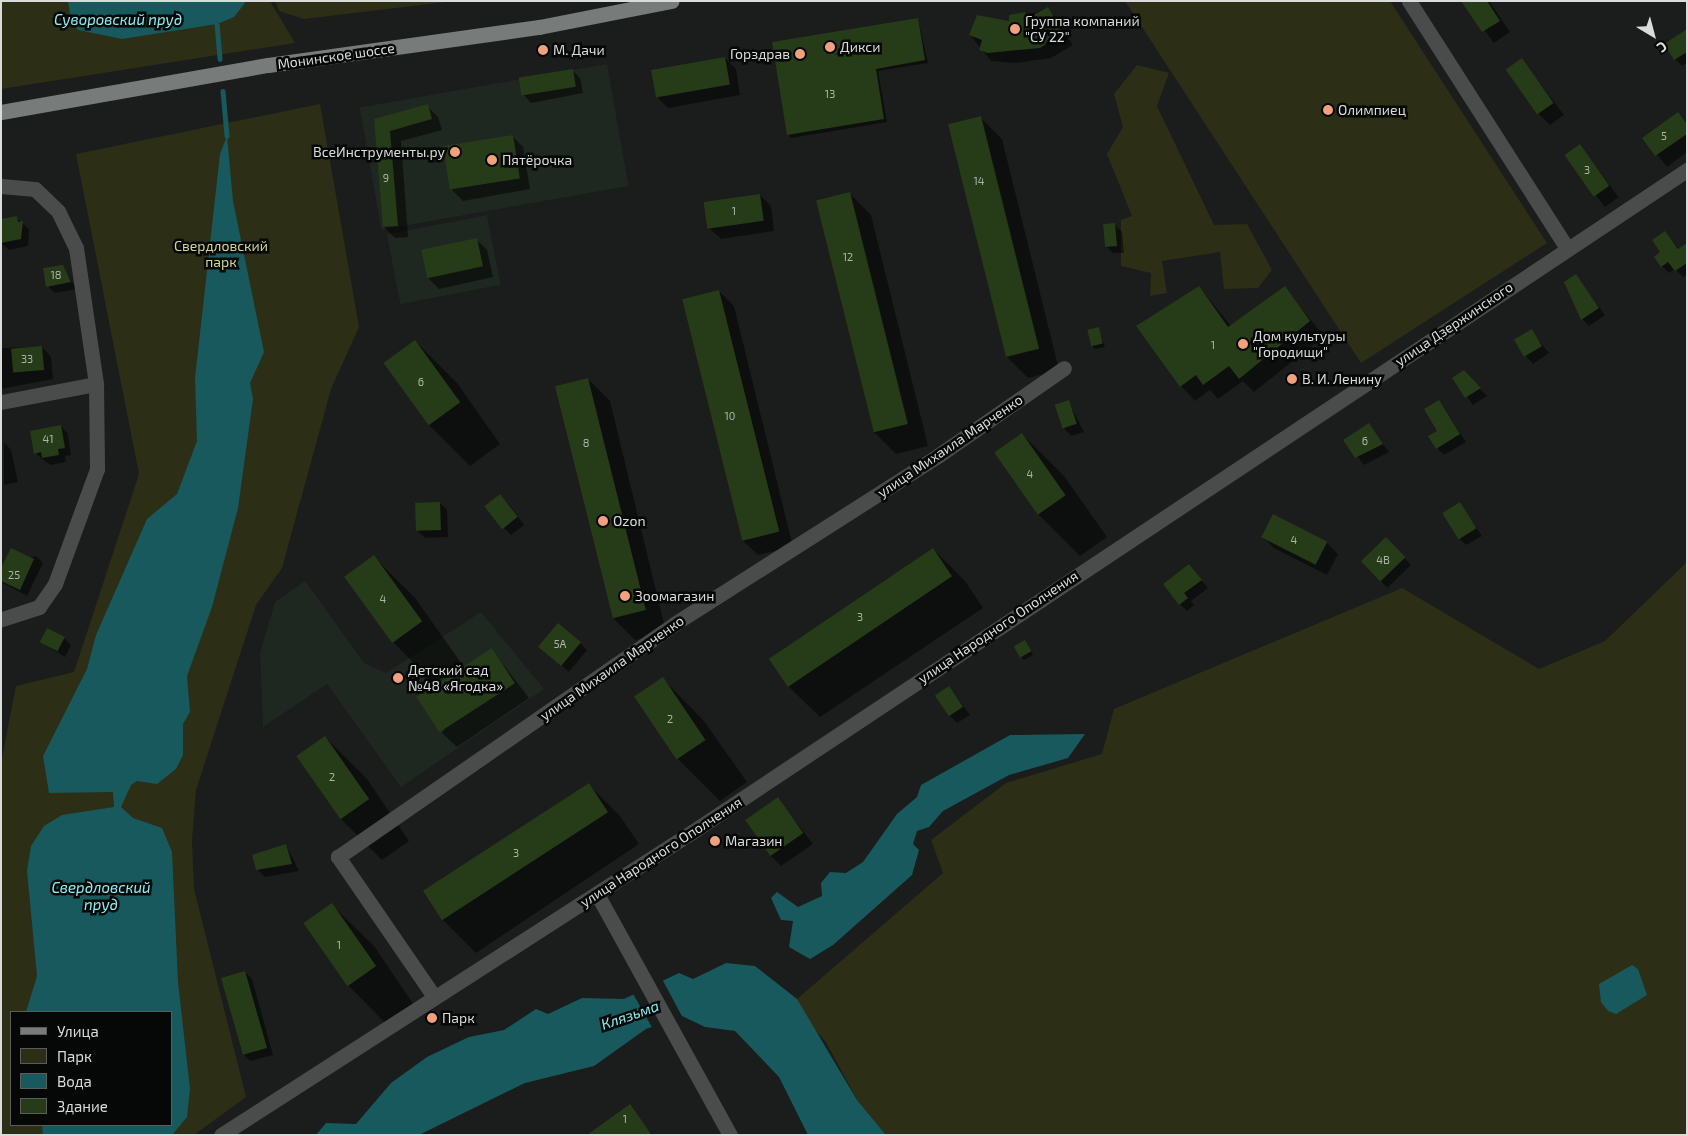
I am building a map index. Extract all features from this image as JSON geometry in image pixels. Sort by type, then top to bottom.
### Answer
[{"type":"main road","name":"Монинское шоссе","points":[[1,112],[268,66],[539,27],[671,1]]},
{"type":"street","points":[[1409,1],[1567,248]]},
{"type":"street","name":"улица Дзержинского","points":[[1096,561],[1687,170]]},
{"type":"street","points":[[1,619],[39,607],[55,584],[96,469],[96,384],[76,248],[58,211],[35,189],[4,186]]},
{"type":"street","name":"улица Михаила Марченко","points":[[433,995],[338,857],[674,624],[940,455],[1064,368]]},
{"type":"street","points":[[1,402],[96,384]]},
{"type":"street","name":"улица Народного Ополчения","points":[[221,1135],[433,995],[597,894],[1096,561]]},
{"type":"street","points":[[597,894],[695,1067],[730,1135]]},
{"type":"shaded area","points":[[607,64],[629,186],[381,230],[360,108]]},
{"type":"shaded area","points":[[487,215],[501,285],[400,304],[387,234]]},
{"type":"shaded area","name":"Детский сад №48 «Ягодка»","points":[[305,581],[364,663],[386,673],[481,612],[544,689],[401,787],[327,684],[263,727],[260,653],[275,602]]},
{"type":"green space","points":[[1,1],[270,1],[295,43],[1,89]]},
{"type":"green space","points":[[275,1],[454,1],[304,19],[279,11]]},
{"type":"green space","name":"Олимпиец","points":[[1125,1],[1390,1],[1547,243],[1361,363]]},
{"type":"green space","points":[[1137,65],[1169,73],[1157,106],[1214,225],[1247,224],[1272,270],[1258,288],[1224,289],[1220,252],[1162,261],[1167,293],[1150,296],[1151,273],[1121,266],[1121,220],[1132,216],[1107,154],[1123,127],[1114,94]]},
{"type":"green space","name":"Свердловский парк","points":[[320,104],[359,327],[331,389],[282,568],[256,605],[196,790],[192,841],[194,889],[246,1097],[194,1135],[1,1135],[1,763],[16,686],[74,672],[139,474],[76,154]]},
{"type":"green space","points":[[1687,562],[1687,1135],[886,1135],[857,1100],[826,1042],[808,1022],[797,999],[943,873],[931,840],[1006,783],[1102,754],[1114,709],[1402,588],[1539,669],[1605,641]]},
{"type":"water","name":"Суворовский пруд","points":[[68,1],[244,1],[245,3],[234,17],[217,24],[122,39],[78,30],[71,21]]},
{"type":"water","name":"Свердловский пруд","points":[[227,136],[233,201],[264,352],[250,383],[253,399],[238,508],[212,607],[187,676],[190,712],[183,724],[183,755],[176,769],[157,784],[137,781],[131,785],[121,807],[133,818],[162,828],[172,852],[178,982],[190,1089],[187,1117],[172,1135],[43,1135],[42,1126],[172,1126],[172,1011],[26,1011],[37,976],[27,871],[31,846],[44,826],[62,815],[114,807],[113,792],[49,793],[43,756],[87,669],[96,635],[147,519],[177,494],[197,441],[195,378],[220,154]]},
{"type":"water","points":[[1085,734],[1068,758],[1009,775],[943,811],[929,827],[917,831],[913,844],[919,850],[912,875],[833,945],[810,959],[789,947],[793,921],[781,920],[771,898],[777,892],[798,907],[822,896],[821,883],[830,872],[846,873],[863,862],[897,814],[917,797],[921,785],[1010,735]]},
{"type":"water","name":"Клязьма","points":[[726,963],[755,966],[797,999],[857,1100],[886,1135],[808,1135],[779,1077],[735,1031],[705,1027],[682,1016],[646,1029],[594,1066],[525,1083],[419,1135],[316,1135],[326,1123],[356,1124],[391,1083],[427,1057],[469,1037],[504,1030],[536,1009],[548,1014],[582,998],[624,999],[679,973],[693,979]]},
{"type":"water","points":[[1632,965],[1638,969],[1647,995],[1616,1014],[1608,1011],[1601,1002],[1599,984]]},
{"type":"pier","points":[[661,977],[684,1020],[653,1029],[632,992]]},
{"type":"building","points":[[1461,1],[1487,1],[1500,21],[1482,32]]},
{"type":"building","name":"Группа компаний \"СУ 22\"","points":[[1048,7],[1063,33],[1040,48],[988,53],[979,50],[982,40],[969,35],[977,15],[1009,21],[1009,15],[1025,12],[1026,19]]},
{"type":"building","points":[[918,18],[925,60],[876,69],[884,119],[787,135],[772,42]]},
{"type":"building","points":[[1687,29],[1687,52],[1674,60],[1664,44]]},
{"type":"building","points":[[725,57],[730,85],[656,98],[651,70]]},
{"type":"building","points":[[1522,58],[1554,103],[1537,115],[1506,69]]},
{"type":"building","points":[[573,69],[576,87],[521,95],[519,78]]},
{"type":"building","points":[[428,104],[432,119],[390,131],[398,226],[383,227],[374,119]]},
{"type":"building","points":[[1678,112],[1687,124],[1687,134],[1655,156],[1642,138]]},
{"type":"building","points":[[981,116],[1039,349],[1006,357],[948,124]]},
{"type":"building","points":[[513,135],[520,178],[450,190],[443,146]]},
{"type":"building","points":[[1580,144],[1609,186],[1594,197],[1564,155]]},
{"type":"building","points":[[850,192],[908,424],[874,432],[816,200]]},
{"type":"building","points":[[760,194],[764,221],[707,229],[704,202]]},
{"type":"building","points":[[17,216],[18,222],[23,221],[21,239],[1,243],[1,219]]},
{"type":"building","points":[[1115,223],[1117,246],[1105,247],[1103,224]]},
{"type":"building","points":[[1665,231],[1678,249],[1687,243],[1687,263],[1675,271],[1668,262],[1661,267],[1654,257],[1660,252],[1652,240]]},
{"type":"building","points":[[477,238],[483,266],[427,278],[421,250]]},
{"type":"building","points":[[63,265],[71,282],[46,287],[43,268]]},
{"type":"building","points":[[1576,274],[1599,308],[1581,320],[1564,282]]},
{"type":"building","points":[[1199,286],[1228,327],[1285,286],[1310,321],[1239,379],[1229,366],[1203,385],[1196,375],[1180,387],[1136,326]]},
{"type":"building","points":[[719,290],[779,532],[742,541],[682,299]]},
{"type":"building","points":[[1099,327],[1103,344],[1091,346],[1087,330]]},
{"type":"building","points":[[1532,329],[1542,346],[1524,357],[1514,340]]},
{"type":"building","points":[[415,340],[460,402],[429,425],[383,363]]},
{"type":"building","points":[[42,346],[44,370],[13,373],[11,349]]},
{"type":"building","points":[[1464,370],[1481,388],[1465,398],[1452,378]]},
{"type":"building","points":[[588,378],[646,610],[613,618],[555,386]]},
{"type":"building","points":[[1069,400],[1077,424],[1062,428],[1055,405]]},
{"type":"building","points":[[1439,400],[1460,434],[1436,449],[1428,436],[1437,431],[1424,409]]},
{"type":"building","points":[[1369,423],[1383,444],[1355,458],[1343,440]]},
{"type":"building","points":[[61,425],[65,448],[58,449],[59,455],[42,458],[41,452],[34,454],[30,431]]},
{"type":"building","points":[[1022,433],[1066,495],[1038,515],[994,453]]},
{"type":"building","points":[[500,494],[518,517],[502,529],[484,506]]},
{"type":"building","points":[[440,502],[441,530],[416,531],[415,503]]},
{"type":"building","points":[[1460,502],[1476,528],[1459,539],[1442,513]]},
{"type":"building","points":[[1273,514],[1327,542],[1316,565],[1261,537]]},
{"type":"building","points":[[1386,537],[1405,557],[1380,581],[1361,561]]},
{"type":"building","points":[[11,548],[34,559],[20,590],[1,581],[1,568]]},
{"type":"building","points":[[933,548],[952,576],[788,687],[769,659]]},
{"type":"building","points":[[374,555],[422,621],[392,643],[344,577]]},
{"type":"building","points":[[1189,564],[1202,580],[1184,593],[1188,598],[1179,605],[1163,584]]},
{"type":"building","points":[[558,623],[581,642],[561,666],[538,647]]},
{"type":"building","points":[[47,628],[65,637],[58,651],[40,642]]},
{"type":"building","points":[[1025,640],[1031,651],[1020,658],[1014,646]]},
{"type":"building","points":[[492,648],[515,683],[439,732],[417,697]]},
{"type":"building","points":[[663,677],[705,740],[676,760],[634,697]]},
{"type":"building","points":[[949,686],[963,707],[949,716],[935,696]]},
{"type":"building","points":[[325,736],[369,799],[340,819],[296,756]]},
{"type":"building","points":[[589,783],[608,812],[442,920],[423,891]]},
{"type":"building","points":[[778,797],[803,833],[770,856],[745,820]]},
{"type":"building","points":[[286,844],[292,864],[256,870],[252,855]]},
{"type":"building","points":[[332,903],[376,966],[347,986],[303,923]]},
{"type":"building","points":[[245,971],[267,1048],[243,1055],[221,978]]},
{"type":"building","points":[[630,1104],[652,1135],[587,1135]]},
{"type":"waterway","points":[[217,24],[220,59]]},
{"type":"waterway","points":[[223,91],[227,136]]},
{"type":"place","name":"Группа компаний \"СУ 22\"","points":[[1015,29]]},
{"type":"place","name":"Дикси","points":[[830,47]]},
{"type":"place","name":"М. Дачи","points":[[543,50]]},
{"type":"place","name":"Горздрав","points":[[800,54]]},
{"type":"place","name":"Олимпиец","points":[[1328,110]]},
{"type":"place","name":"ВсеИнструменты.ру","points":[[455,152]]},
{"type":"place","name":"Пятёрочка","points":[[492,160]]},
{"type":"place","name":"Дом культуры \"Городищи\"","points":[[1243,344]]},
{"type":"place","name":"В. И. Ленину","points":[[1292,379]]},
{"type":"place","name":"Ozon","points":[[603,521]]},
{"type":"place","name":"Зоомагазин","points":[[625,596]]},
{"type":"place","name":"Детский сад №48 «Ягодка»","points":[[398,678]]},
{"type":"place","name":"Магазин","points":[[715,841]]},
{"type":"place","name":"Парк","points":[[432,1018]]}]
